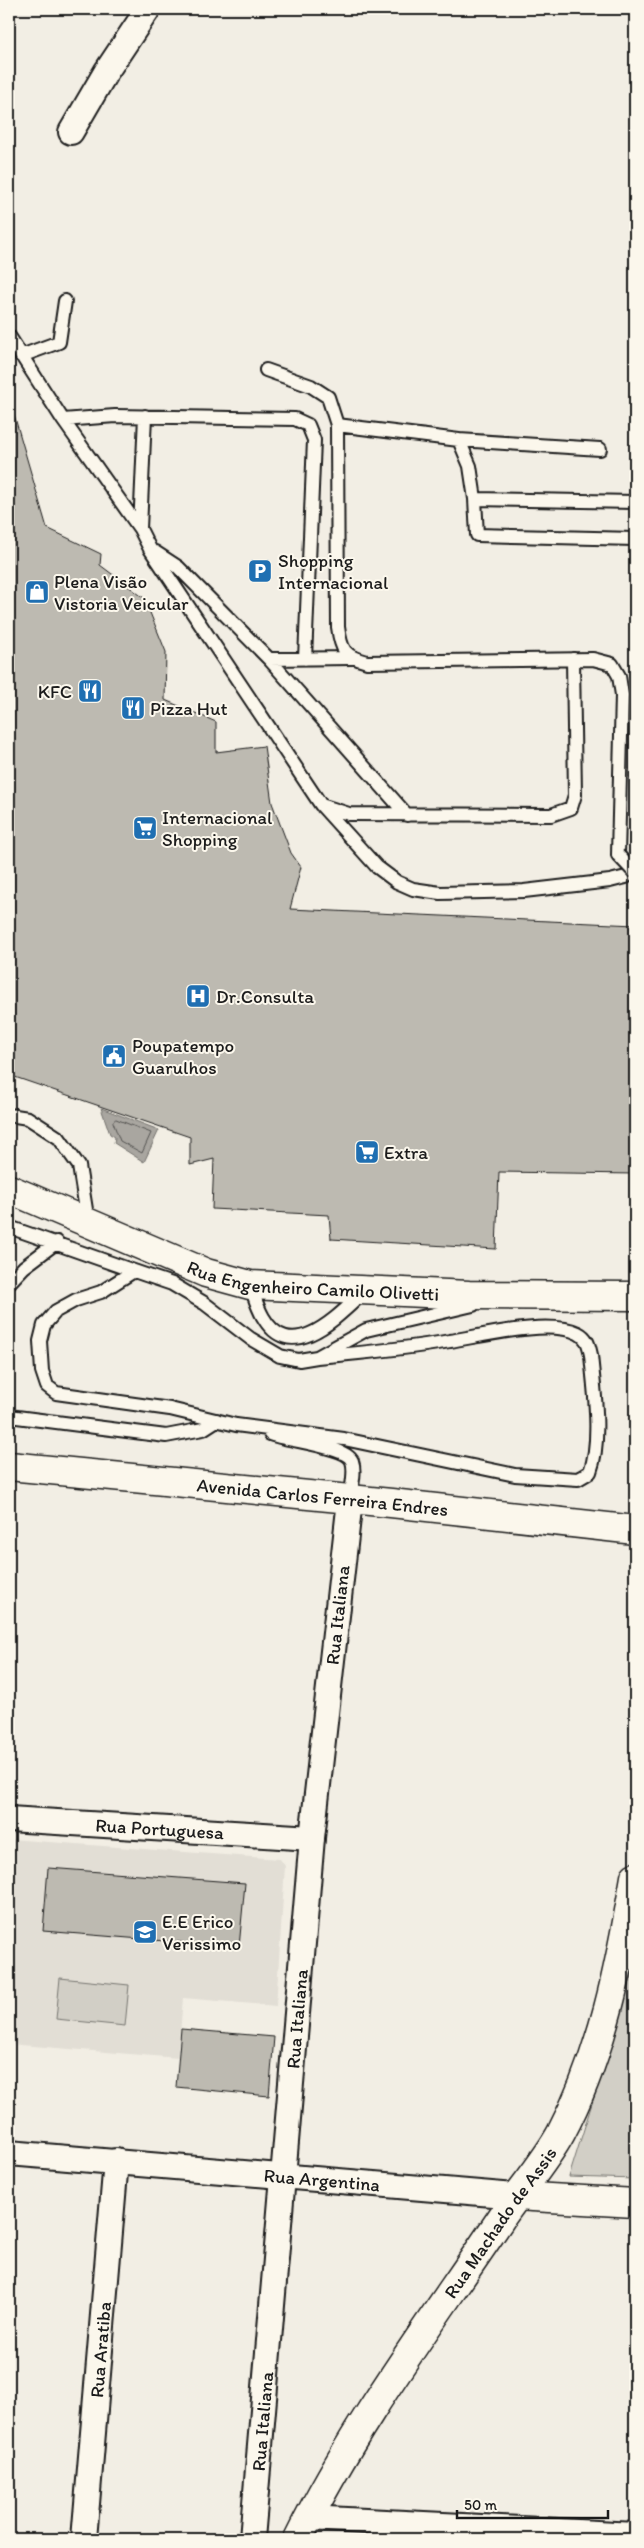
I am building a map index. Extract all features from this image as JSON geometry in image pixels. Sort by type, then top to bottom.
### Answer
[{"type":"street","points":[[72,132],[106,72],[148,9]]},
{"type":"street","name":"Rua Engenheiro Camilo Olivetti","points":[[9,1189],[206,1274],[250,1285],[469,1295],[635,1296]]},
{"type":"street","name":"Avenida Carlos Ferreira Endres","points":[[9,1466],[635,1530]]},
{"type":"street","name":"Rua Italiana","points":[[252,2539],[312,1838],[350,1500]]},
{"type":"street","name":"Rua Portuguesa","points":[[9,1819],[312,1838]]},
{"type":"street","name":"Rua Machado de Assis","points":[[303,2528],[344,2456],[516,2196],[560,2135],[580,2094],[629,1953],[635,1877]]},
{"type":"street","name":"Rua Argentina","points":[[9,2153],[516,2196],[635,2203]]},
{"type":"street","name":"Rua Aratiba","points":[[84,2539],[116,2161]]},
{"type":"street","points":[[303,2528],[635,2536]]},
{"type":"lane","points":[[21,356],[59,342],[65,300]]},
{"type":"lane","points":[[9,336],[63,420],[140,529],[150,549],[321,806],[377,867],[397,882],[413,889],[440,893],[524,891],[610,881],[626,877],[635,867]]},
{"type":"lane","points":[[266,370],[311,386],[328,396],[337,424],[338,627],[341,645],[351,658]]},
{"type":"lane","points":[[63,420],[115,416],[295,419],[308,425],[314,440],[305,659]]},
{"type":"lane","points":[[140,529],[144,416]]},
{"type":"lane","points":[[337,424],[459,440],[600,449]]},
{"type":"lane","points":[[459,440],[470,466],[476,499],[476,535],[635,539]]},
{"type":"lane","points":[[476,499],[635,502]]},
{"type":"lane","points":[[150,549],[178,567],[269,659],[407,815]]},
{"type":"lane","points":[[269,659],[351,658],[367,662],[593,659],[612,664],[619,676],[622,695],[618,855],[635,873]]},
{"type":"lane","points":[[321,806],[350,814],[407,815],[551,815],[571,808],[576,795],[573,659]]},
{"type":"lane","points":[[9,1115],[28,1118],[59,1138],[79,1166],[88,1224]]},
{"type":"lane","points":[[9,1227],[57,1242],[172,1284],[204,1303],[251,1339],[280,1356],[299,1360],[450,1341],[487,1334],[557,1328],[578,1333],[585,1338],[591,1355],[595,1403],[594,1462],[590,1472],[578,1479],[516,1476],[344,1439],[256,1428],[147,1405],[56,1393],[47,1386],[42,1371],[40,1341],[44,1326],[56,1311],[76,1300],[101,1292],[134,1271]]},
{"type":"lane","points":[[9,1283],[24,1267],[57,1242]]},
{"type":"lane","points":[[250,1285],[263,1317],[269,1326],[290,1338],[304,1337],[318,1332],[365,1291]]},
{"type":"lane","points":[[317,1357],[375,1327],[522,1294]]},
{"type":"lane","points":[[9,1416],[166,1436],[203,1429],[217,1420]]},
{"type":"lane","points":[[256,1428],[285,1440],[340,1450],[348,1456],[353,1469],[350,1500]]},
{"type":"shaded area","name":"E.E Erico Verissimo","points":[[9,1839],[280,1859],[285,1866],[276,2006],[183,1998],[178,2058],[9,2044]]},
{"type":"shaded area","points":[[635,1966],[635,2179],[569,2177]]},
{"type":"shaded area","points":[[60,1978],[129,1985],[125,2026],[56,2019]]},
{"type":"water","points":[[101,1108],[159,1130],[144,1162],[114,1143],[115,1137],[110,1134]]},
{"type":"building","name":"Internacional Shopping","points":[[13,411],[47,528],[101,554],[100,565],[144,598],[166,652],[165,700],[216,722],[216,752],[264,746],[272,803],[291,853],[301,867],[290,909],[635,925],[635,1174],[499,1172],[496,1249],[331,1239],[329,1215],[212,1209],[214,1159],[190,1165],[190,1137],[9,1075],[9,412]]},
{"type":"building","points":[[48,1868],[245,1883],[239,1947],[43,1931]]},
{"type":"building","points":[[181,2029],[274,2037],[269,2096],[176,2087]]},
{"type":"place","name":"Shopping Internacional","points":[[260,571]]},
{"type":"place","name":"Plena Visão Vistoria Veicular","points":[[37,592]]},
{"type":"place","name":"KFC","points":[[90,691]]},
{"type":"place","name":"Pizza Hut","points":[[133,708]]},
{"type":"place","name":"Internacional Shopping","points":[[145,828]]},
{"type":"place","name":"Dr.Consulta","points":[[198,996]]},
{"type":"place","name":"Poupatempo Guarulhos","points":[[114,1056]]},
{"type":"place","name":"Extra","points":[[367,1152]]},
{"type":"place","name":"E.E Erico Verissimo","points":[[145,1932]]}]
